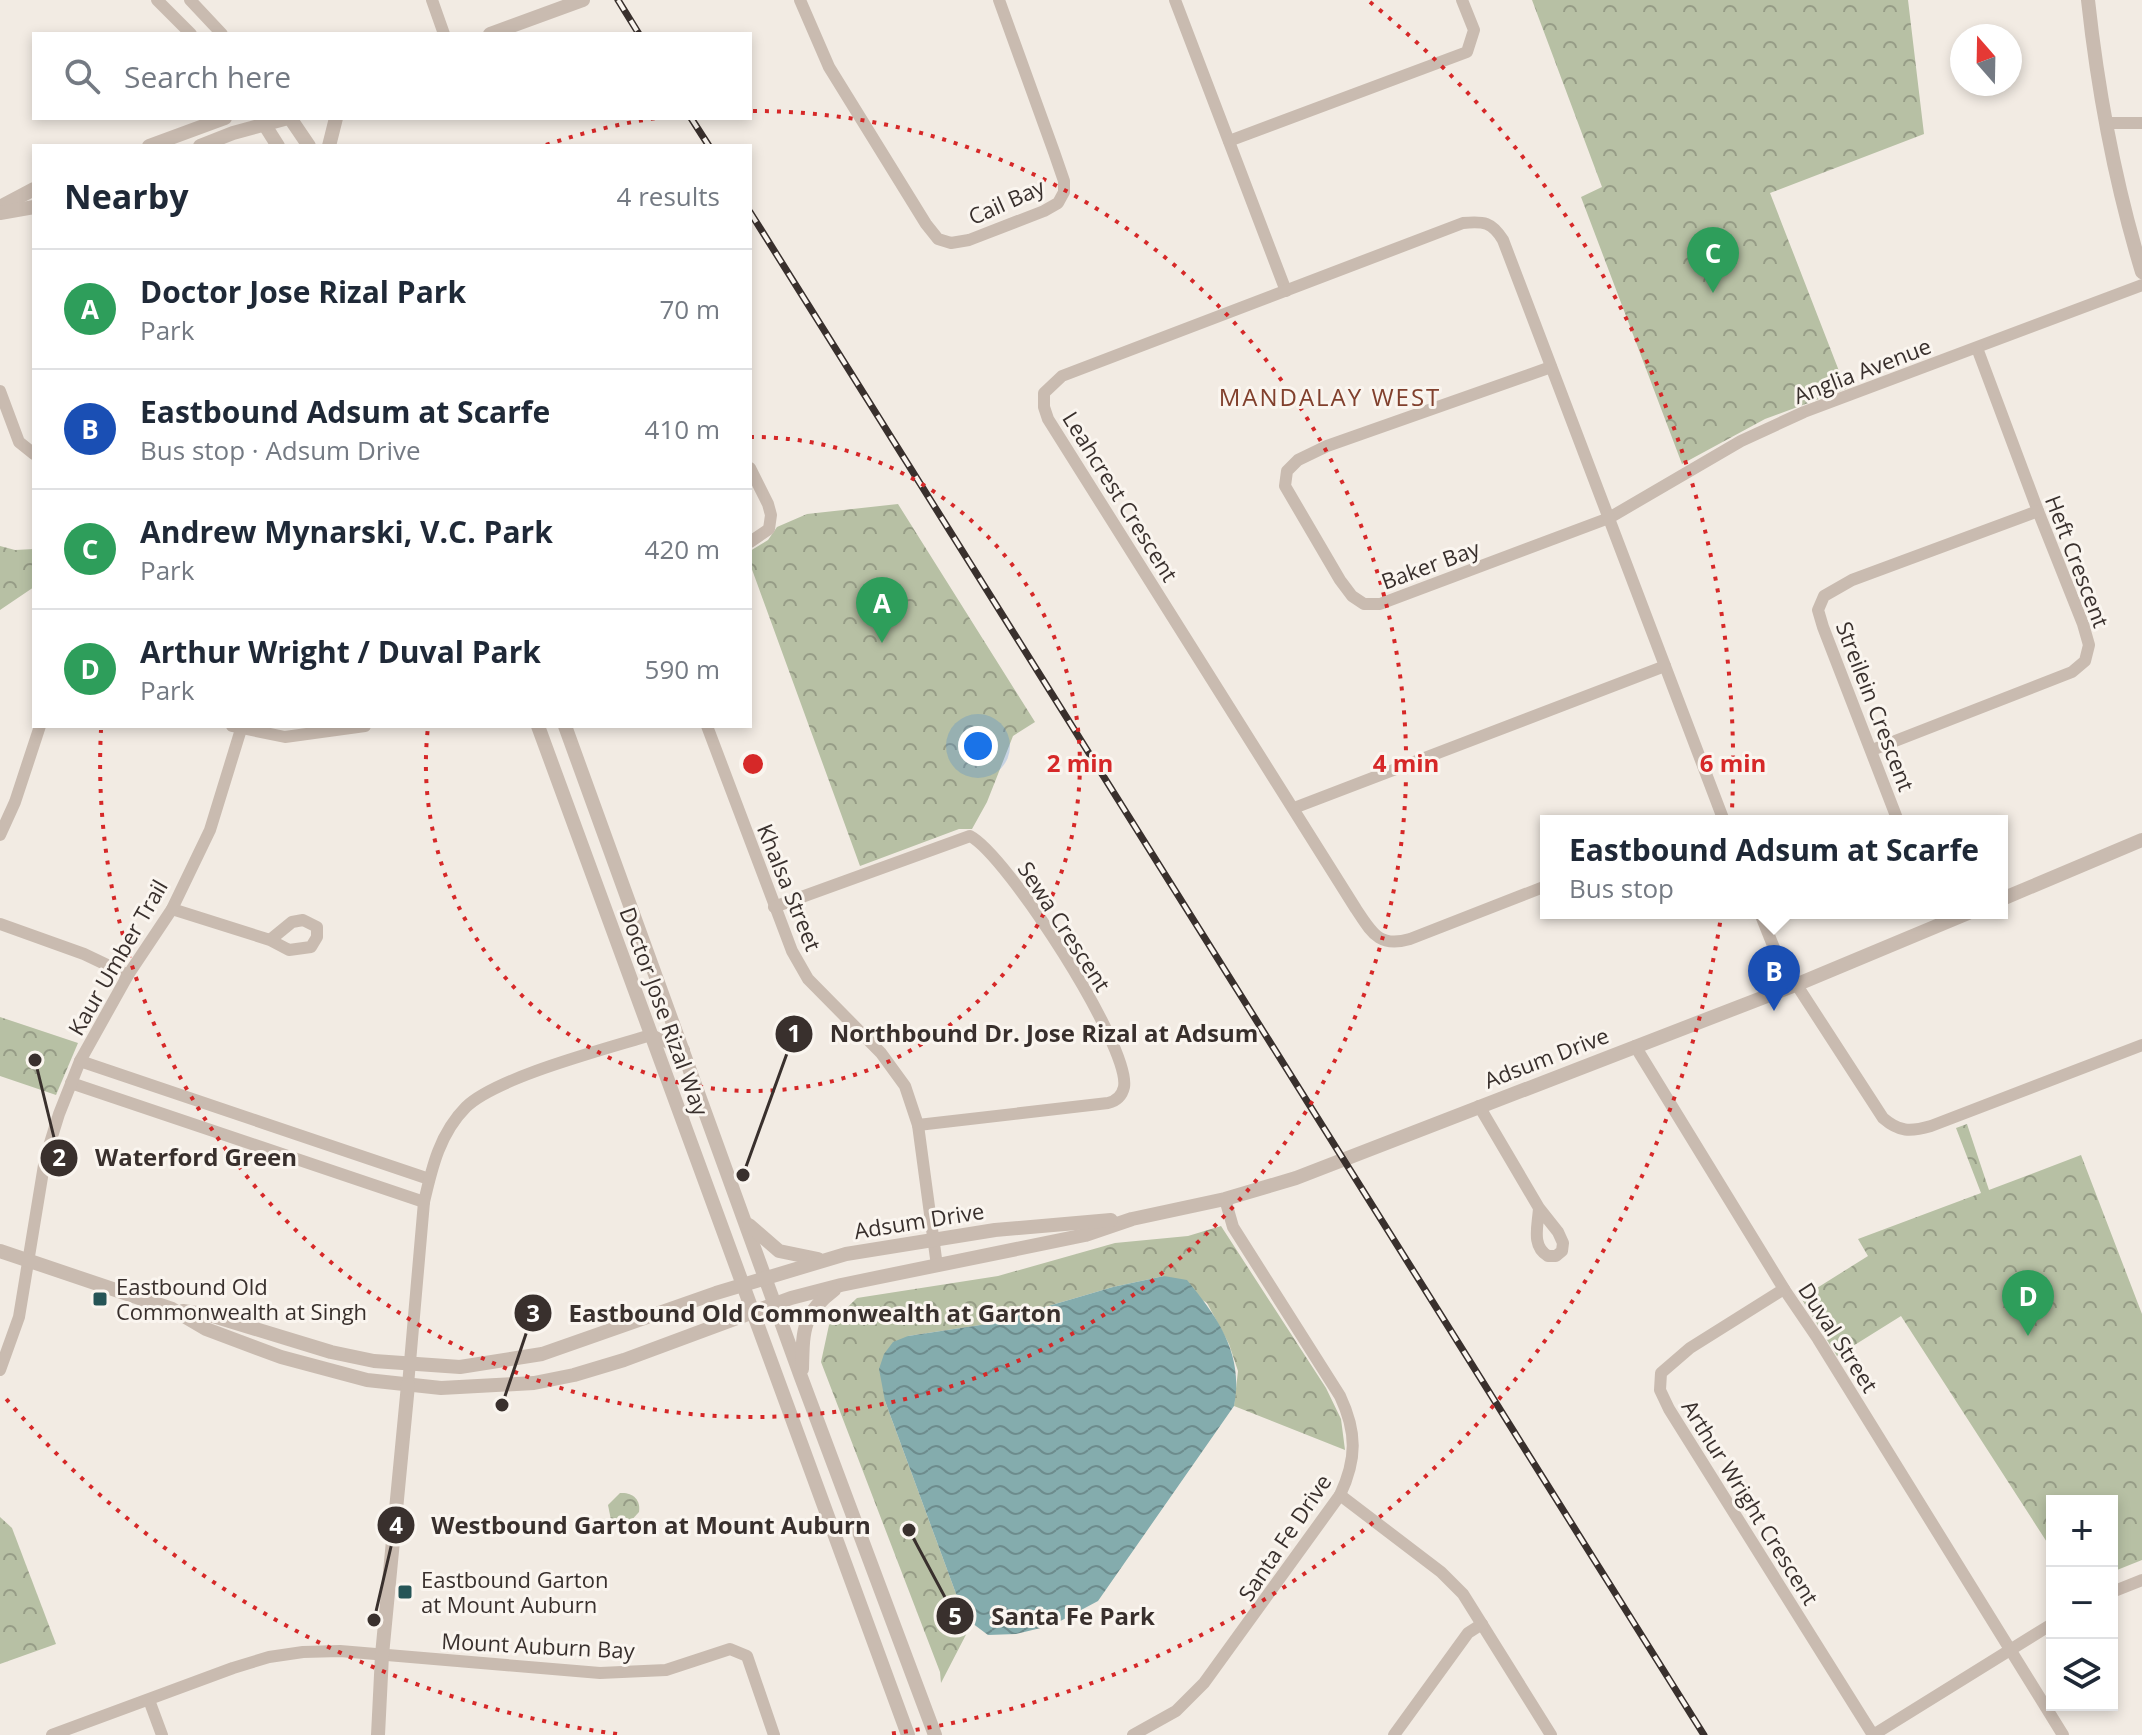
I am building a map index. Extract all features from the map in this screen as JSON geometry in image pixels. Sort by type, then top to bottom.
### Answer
[{"type":"street","points":[[157,0],[189,32]]},
{"type":"street","points":[[190,0],[220,32]]},
{"type":"street","points":[[432,0],[443,32]]},
{"type":"street","points":[[495,32],[583,0]]},
{"type":"street","name":"Cail Bay","points":[[800,0],[829,67],[926,224],[938,239],[951,243],[969,240],[1044,211],[1058,203],[1064,192],[1064,181],[999,0]]},
{"type":"street","points":[[1175,0],[1286,291]]},
{"type":"street","points":[[1229,141],[1467,52],[1474,30],[1462,0]]},
{"type":"street","points":[[2088,0],[2106,123],[2142,272]]},
{"type":"street","points":[[154,144],[220,120]]},
{"type":"street","points":[[290,120],[308,144]]},
{"type":"street","points":[[330,144],[336,120]]},
{"type":"street","points":[[205,144],[263,122],[277,144]]},
{"type":"street","points":[[2106,123],[2142,123]]},
{"type":"street","points":[[0,207],[32,190]]},
{"type":"street","points":[[0,213],[32,207]]},
{"type":"street","name":"Leahcrest Crescent","points":[[1540,888],[1394,944],[1379,939],[1369,928],[1048,419],[1044,393],[1062,376],[1463,223],[1483,221],[1495,226],[1609,518],[1718,815]]},
{"type":"street","name":"Anglia Avenue","points":[[1609,518],[1741,441],[1804,412],[2142,285]]},
{"type":"street","name":"Heft Crescent","points":[[1872,750],[2072,672],[2085,661],[2089,645],[2083,624],[1977,348]]},
{"type":"street","name":"Baker Bay","points":[[1551,367],[1319,450],[1298,460],[1287,471],[1285,486],[1340,580],[1352,596],[1364,604],[1380,604],[1609,518]]},
{"type":"street","points":[[0,391],[19,442],[32,452]]},
{"type":"street","points":[[752,472],[771,515],[769,529],[752,541]]},
{"type":"street","name":"Streilein Crescent","points":[[1896,815],[1823,627],[1818,610],[1824,596],[1852,580],[2038,511]]},
{"type":"street","points":[[1294,808],[1665,666]]},
{"type":"street","points":[[0,835],[15,802],[39,728]]},
{"type":"street","name":"Kaur Umber Trail","points":[[0,1370],[19,1317],[45,1159],[71,1083],[128,975],[172,909],[210,830],[238,728]]},
{"type":"street","points":[[243,728],[285,737],[350,728]]},
{"type":"street","name":"Doctor Jose Rizal Way","points":[[539,728],[908,1735]]},
{"type":"street","name":"Doctor Jose Rizal Way","points":[[566,728],[774,1304],[935,1735]]},
{"type":"street","name":"Khalsa Street","points":[[708,728],[792,951],[808,979],[895,1070],[905,1086],[918,1125],[937,1266]]},
{"type":"street","name":"Sewa Crescent","points":[[774,907],[970,836],[992,855],[1043,923],[1086,992],[1113,1044],[1122,1068],[1123,1091],[1115,1101],[1108,1103],[918,1125]]},
{"type":"street","points":[[2008,896],[2142,840]]},
{"type":"street","points":[[172,909],[270,940]]},
{"type":"street","points":[[1762,919],[1776,953],[1883,1118],[1895,1129],[1912,1132],[1944,1122],[2142,1045]]},
{"type":"street","name":"Adsum Drive","points":[[172,1309],[206,1329],[281,1357],[367,1380],[441,1388],[534,1383],[574,1375],[624,1360],[774,1304],[841,1285],[1085,1235],[1132,1219],[1225,1199],[1344,1162],[1479,1106],[1798,984],[1935,919]]},
{"type":"street","points":[[0,924],[84,954],[128,975]]},
{"type":"street","points":[[378,1735],[382,1655],[424,1202],[440,1144],[468,1105],[498,1087],[651,1035],[684,1050]]},
{"type":"street","name":"Duval Street","points":[[1635,1046],[2011,1649]]},
{"type":"street","points":[[80,1061],[429,1179]]},
{"type":"street","points":[[71,1083],[424,1202]]},
{"type":"street","points":[[1479,1106],[1539,1208]]},
{"type":"street","name":"Santa Fe Drive","points":[[1133,1735],[1176,1711],[1204,1683],[1340,1495],[1350,1473],[1353,1450],[1351,1418],[1233,1227],[1225,1199]]},
{"type":"street","name":"Adsum Drive","points":[[172,1309],[210,1315],[331,1352],[411,1364],[460,1367],[542,1354],[765,1277],[830,1259],[932,1238],[1132,1219]]},
{"type":"street","points":[[744,1220],[779,1251],[805,1258],[830,1259]]},
{"type":"street","points":[[0,1251],[172,1309]]},
{"type":"street","points":[[801,1377],[807,1319],[824,1297],[841,1285]]},
{"type":"street","name":"Arthur Wright Crescent","points":[[1784,1289],[1690,1348],[1661,1373],[1660,1390],[1873,1735]]},
{"type":"street","points":[[1340,1495],[1441,1572],[1463,1594],[1551,1735]]},
{"type":"street","points":[[2118,1590],[2142,1580]]},
{"type":"street","points":[[1394,1735],[1468,1633],[1482,1624]]},
{"type":"street","points":[[1873,1735],[2046,1628]]},
{"type":"street","name":"Mount Auburn Bay","points":[[52,1735],[233,1668],[269,1657],[303,1652],[340,1651],[600,1673],[666,1670],[730,1649],[747,1656],[774,1735]]},
{"type":"street","points":[[2011,1649],[2063,1735]]},
{"type":"street","points":[[149,1700],[162,1735]]},
{"type":"green space","points":[[1532,0],[1908,0],[1924,134],[1770,193],[1846,389],[1765,419],[1682,464],[1581,197],[1602,187]]},
{"type":"green space","points":[[898,504],[1035,722],[1013,736],[987,802],[972,829],[959,829],[860,866],[752,569],[752,550],[768,540],[777,527],[807,514]]},
{"type":"green space","points":[[0,546],[15,550],[32,549],[32,588],[0,610]]},
{"type":"green space","points":[[0,1017],[78,1043],[56,1095],[0,1076]]},
{"type":"green space","points":[[1967,1124],[1989,1190],[2081,1155],[2142,1314],[2142,1560],[2118,1570],[2118,1495],[2046,1495],[2046,1541],[1901,1316],[1837,1356],[1801,1298],[1868,1256],[1858,1239],[1981,1193],[1956,1128]]},
{"type":"green space","points":[[1221,1226],[1326,1388],[1341,1419],[1345,1450],[1234,1406],[1238,1371],[1229,1344],[1207,1303],[1164,1276],[1113,1287],[987,1324],[908,1336],[885,1401],[962,1610],[972,1623],[941,1683],[940,1672],[821,1362],[829,1325],[857,1298],[998,1276],[1115,1243],[1188,1236]]},
{"type":"green space","points":[[620,1493],[635,1497],[639,1512],[629,1523],[612,1525],[608,1505]]},
{"type":"green space","points":[[0,1517],[12,1528],[56,1644],[0,1664]]},
{"type":"water","points":[[1164,1276],[1187,1280],[1219,1324],[1232,1354],[1235,1370],[1234,1406],[1098,1601],[1053,1625],[1016,1634],[988,1635],[972,1623],[962,1610],[885,1401],[879,1369],[884,1354],[893,1342],[908,1336],[987,1324],[1113,1287]]},
{"type":"railway","points":[[618,0],[638,32]]},
{"type":"railway","points":[[692,120],[708,144]]},
{"type":"railway","points":[[752,215],[1704,1735]]},
{"type":"place","name":"Andrew Mynarski, V.C. Park","points":[[1713,293]]},
{"type":"place","name":"Doctor Jose Rizal Park","points":[[882,643]]},
{"type":"place","name":"Eastbound Adsum at Scarfe","points":[[1774,1011]]},
{"type":"place","name":"Waterford Green","points":[[35,1060]]},
{"type":"place","name":"Northbound Dr. Jose Rizal at Adsum","points":[[743,1175]]},
{"type":"place","name":"Eastbound Old Commonwealth at Singh","points":[[100,1299]]},
{"type":"place","name":"Arthur Wright / Duval Park","points":[[2028,1336]]},
{"type":"place","name":"Eastbound Old Commonwealth at Garton","points":[[502,1405]]},
{"type":"place","name":"Santa Fe Park","points":[[909,1530]]},
{"type":"place","name":"Eastbound Garton at Mount Auburn","points":[[405,1592]]},
{"type":"place","name":"Westbound Garton at Mount Auburn","points":[[374,1620]]},
{"type":"district","name":"MANDALAY WEST","points":[[1330,396]]}]
